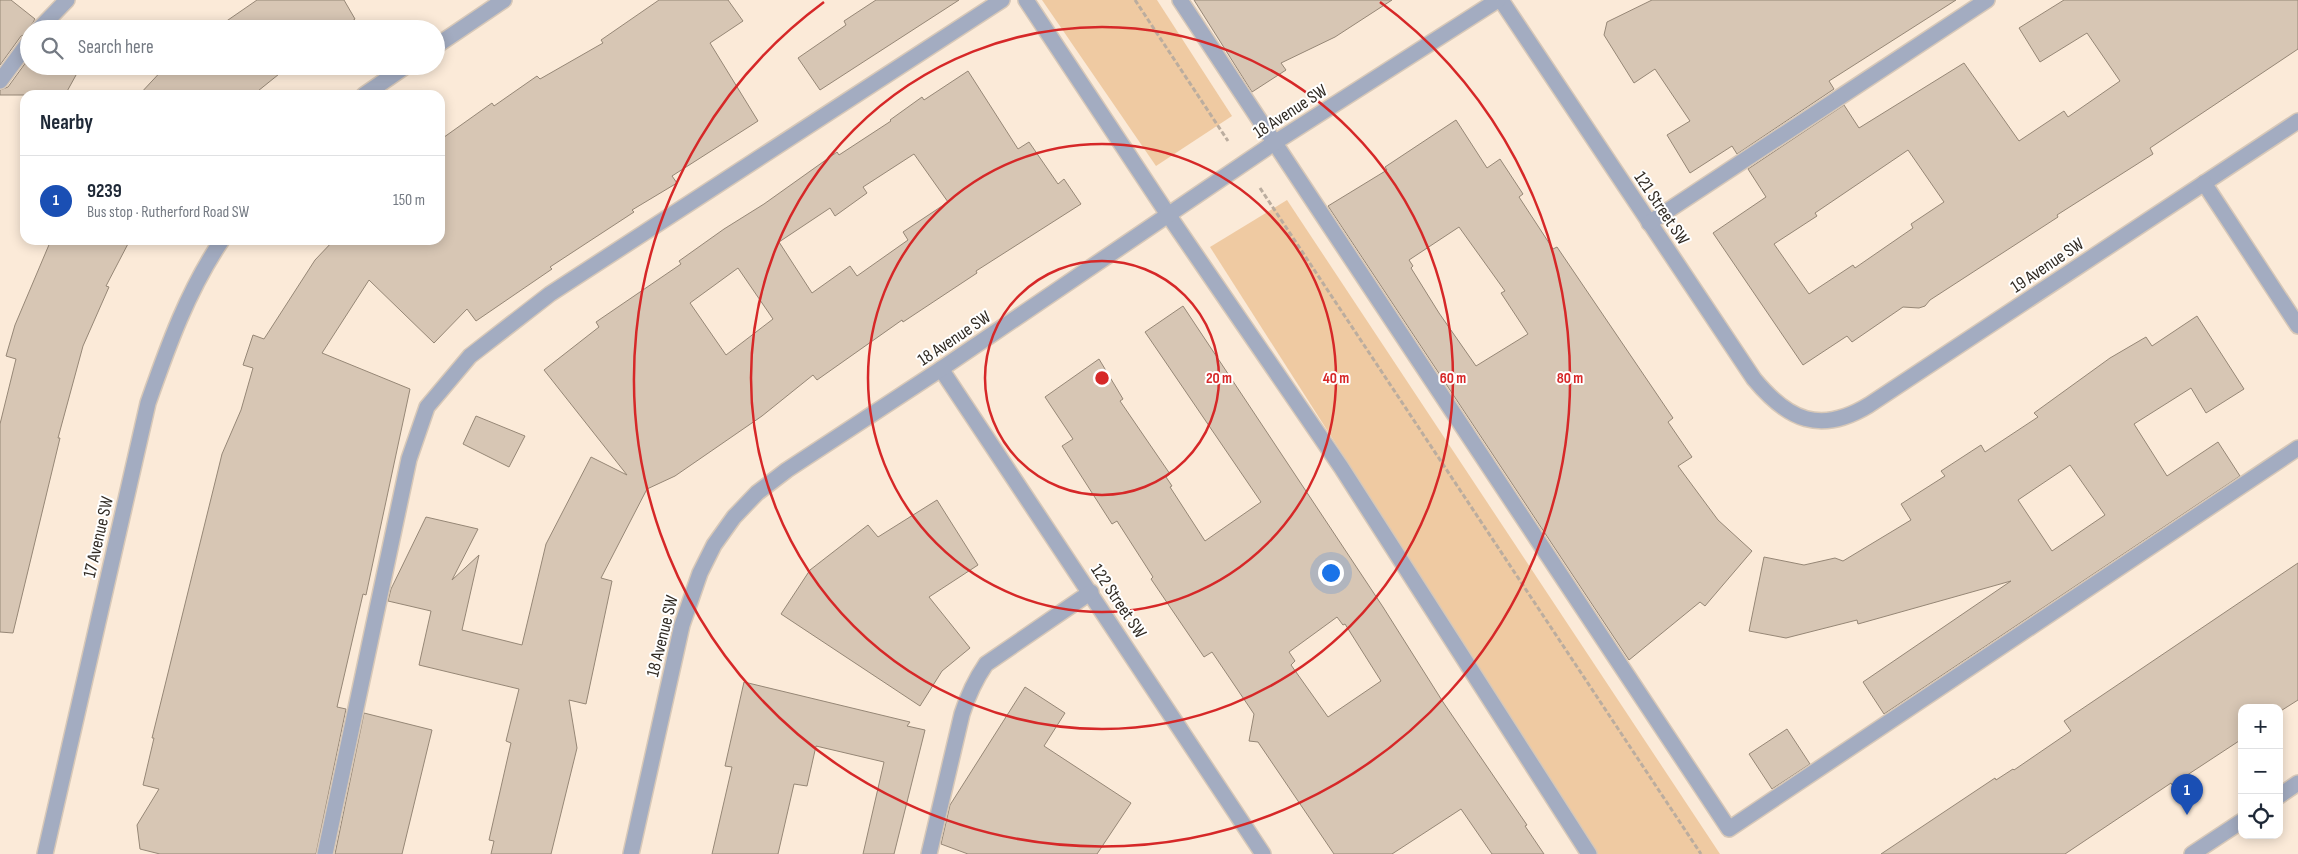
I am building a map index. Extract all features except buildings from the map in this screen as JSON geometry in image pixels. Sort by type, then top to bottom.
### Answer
[{"type":"street","points":[[48,20],[68,0]]},
{"type":"street","points":[[445,40],[504,0]]},
{"type":"street","points":[[325,854],[409,459],[427,407],[470,356],[550,294],[1002,0]]},
{"type":"street","points":[[1026,0],[1169,216],[1341,467],[1589,854]]},
{"type":"street","points":[[1180,0],[1729,829],[2298,448]]},
{"type":"street","name":"18 Avenue SW","points":[[631,854],[682,625],[700,573],[714,545],[734,517],[758,493],[780,476],[1169,216],[1274,143],[1499,0]]},
{"type":"street","name":"121 Street SW","points":[[1499,0],[1754,379],[1778,405],[1809,420]]},
{"type":"street","points":[[1649,223],[1987,0]]},
{"type":"street","points":[[0,81],[20,54]]},
{"type":"street","points":[[371,90],[393,75]]},
{"type":"street","name":"19 Avenue SW","points":[[1809,420],[1830,421],[1850,417],[2298,121]]},
{"type":"street","points":[[2204,183],[2298,326]]},
{"type":"street","name":"17 Avenue SW","points":[[45,854],[148,403],[169,343],[193,289],[219,245]]},
{"type":"street","name":"122 Street SW","points":[[941,369],[1264,854]]},
{"type":"street","points":[[929,854],[962,714],[976,678],[986,664],[1091,592]]},
{"type":"street","points":[[2282,794],[2298,783]]},
{"type":"street","points":[[2192,854],[2238,824]]},
{"type":"path","points":[[1135,0],[1231,144]]},
{"type":"path","points":[[1260,187],[1701,854]]},
{"type":"shaded area","points":[[1042,0],[1157,0],[1232,116],[1156,166]]},
{"type":"shaded area","points":[[1287,200],[1720,854],[1598,854],[1210,247]]},
{"type":"place","name":"9239","points":[[2187,815]]}]
